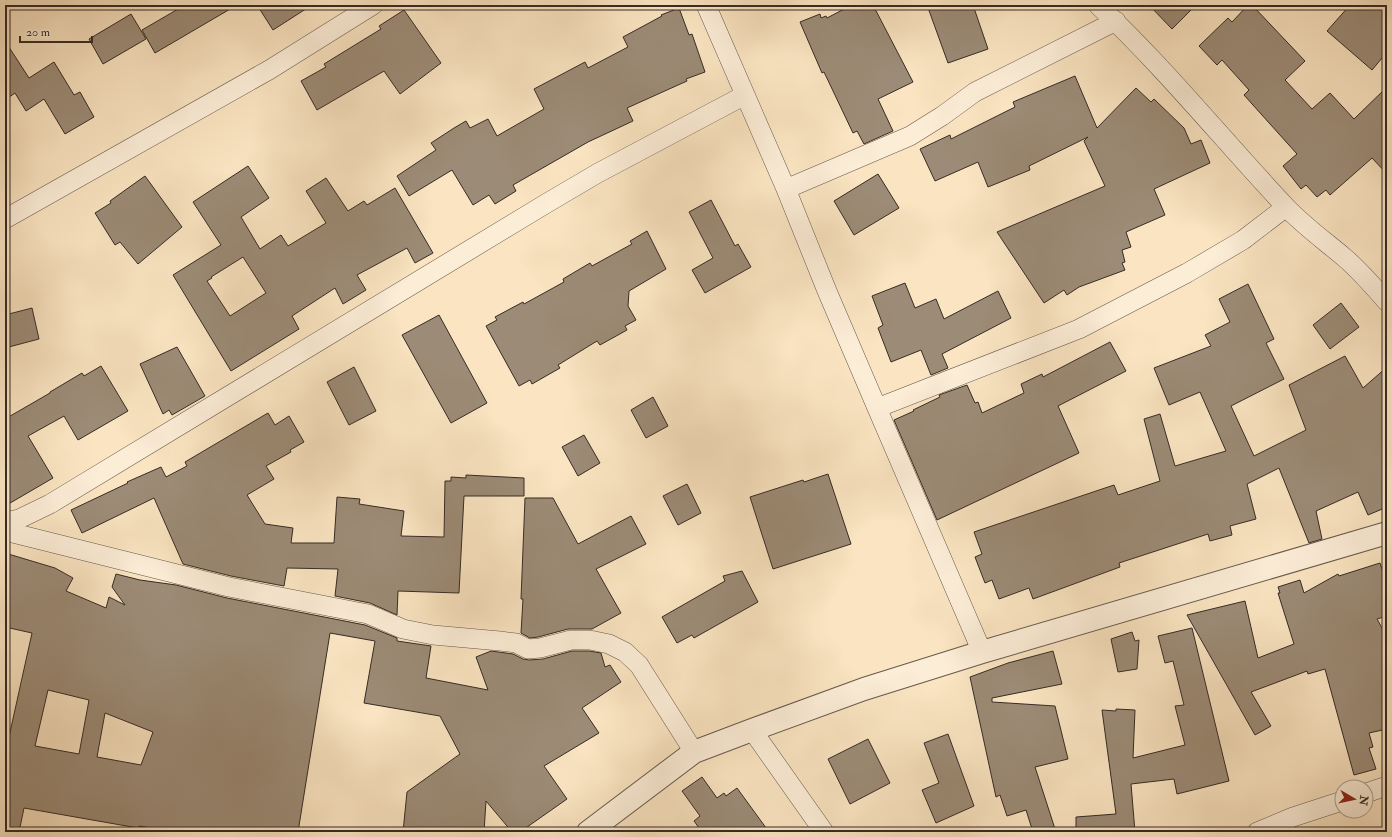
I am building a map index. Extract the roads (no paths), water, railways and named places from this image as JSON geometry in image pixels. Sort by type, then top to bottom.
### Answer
[{"type":"street","points":[[5,219],[270,70],[373,5]]},
{"type":"street","points":[[706,5],[786,189],[827,291],[982,652]]},
{"type":"street","points":[[1098,5],[1116,21],[1198,109],[1286,207],[1318,237],[1346,259],[1387,302]]},
{"type":"street","points":[[786,189],[910,136],[942,116],[975,92],[1116,21]]},
{"type":"street","points":[[5,522],[19,519],[50,504],[560,195],[598,173],[745,95]]},
{"type":"street","points":[[877,408],[1079,329],[1187,273],[1243,240],[1286,207]]},
{"type":"street","points":[[5,531],[229,587],[368,614],[402,629],[433,635],[500,640],[516,643],[528,649],[540,648],[571,640],[590,640],[609,644],[625,652],[639,665],[694,752]]},
{"type":"street","points":[[588,832],[694,752],[752,730],[864,689],[982,652],[1387,533]]},
{"type":"street","points":[[752,730],[824,832]]},
{"type":"street","points":[[1374,790],[1387,786]]},
{"type":"street","points":[[1258,832],[1293,817],[1334,804]]}]
